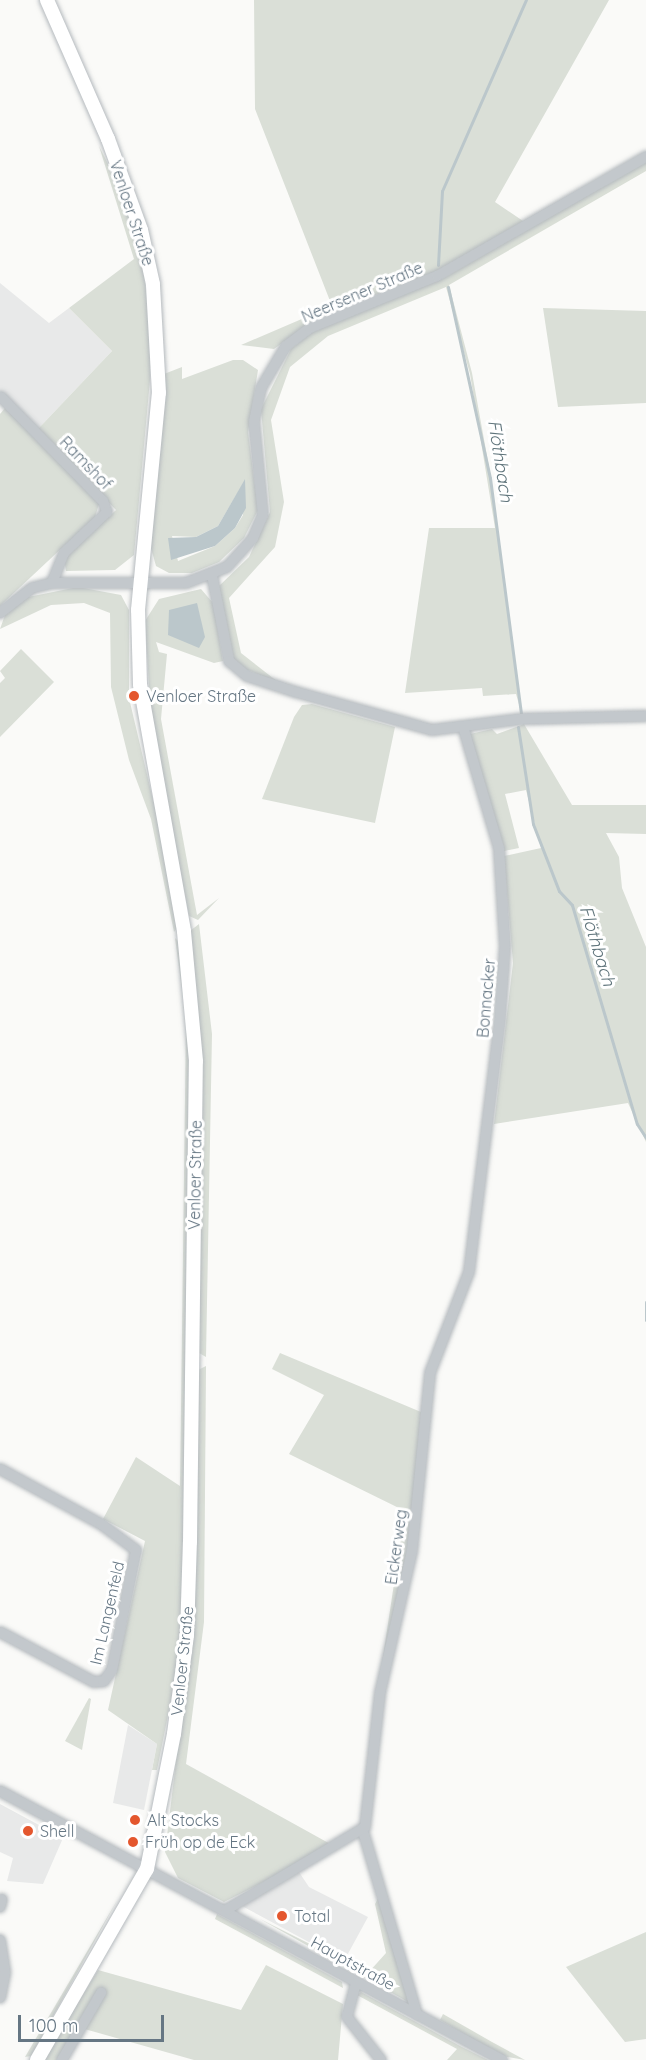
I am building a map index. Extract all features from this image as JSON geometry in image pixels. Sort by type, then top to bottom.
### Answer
[{"type":"main road","name":"Venloer Straße","points":[[47,0],[108,139],[141,230],[153,284],[159,393],[141,583],[140,686],[184,931],[196,1061],[187,1635],[147,1869]]},
{"type":"main road","points":[[37,2060],[147,1869]]},
{"type":"street","name":"Neersener Straße","points":[[52,583],[186,583],[212,575],[245,550],[263,515],[254,422],[261,388],[286,346],[309,328],[437,276],[646,157]]},
{"type":"street","name":"Ramshof","points":[[1,397],[103,501],[107,512],[64,553],[52,583]]},
{"type":"street","points":[[212,575],[224,648],[247,676],[405,725],[464,730],[521,718],[646,716]]},
{"type":"street","points":[[0,613],[32,588],[52,583]]},
{"type":"street","name":"Bonnacker","points":[[464,730],[497,834],[505,946],[469,1272]]},
{"type":"street","name":"Eickerweg","points":[[417,2015],[363,1831],[379,1701],[412,1551],[430,1372],[469,1272]]},
{"type":"street","name":"Im Langenfeld","points":[[0,1469],[101,1524],[136,1550],[112,1670],[104,1681],[94,1682],[0,1632]]},
{"type":"street","name":"Hauptstraße","points":[[0,1791],[226,1910],[356,1983],[502,2060]]},
{"type":"street","points":[[226,1910],[363,1831]]},
{"type":"street","points":[[0,1940],[5,1973],[0,1998]]},
{"type":"street","points":[[356,1983],[347,2017],[381,2060]]},
{"type":"street","points":[[62,2060],[101,1993]]},
{"type":"shaded area","points":[[254,0],[609,0],[495,202],[523,221],[646,152],[438,271],[318,317],[274,349],[241,345],[332,306],[255,109]]},
{"type":"shaded area","points":[[99,146],[121,190],[141,256],[151,325],[150,380],[134,555],[115,570],[66,571],[64,559],[116,510],[38,429],[112,351],[69,308],[134,259]]},
{"type":"shaded area","points":[[646,161],[646,171],[449,285],[472,373],[491,478],[522,715],[516,694],[483,696],[482,688],[405,693],[429,528],[495,528],[470,374],[446,287],[328,336],[290,367],[271,420],[284,502],[275,547],[229,598],[241,653],[278,682],[243,668],[234,659],[219,586],[249,557],[270,512],[261,409],[291,349],[315,330],[444,278]]},
{"type":"shaded area","points":[[0,283],[49,323],[69,308],[112,351],[38,429],[0,394]]},
{"type":"shaded area","points":[[543,308],[646,311],[646,403],[558,407]]},
{"type":"shaded area","points":[[233,360],[243,360],[258,370],[248,432],[258,510],[244,538],[219,562],[192,573],[169,573],[156,566],[151,548],[164,374],[182,367],[182,379]],"holes":[[[245,480],[243,515],[235,528],[215,546],[178,561],[172,536],[196,537],[218,526]]]},
{"type":"shaded area","points":[[5,408],[99,504],[95,517],[0,606],[0,414]]},
{"type":"shaded area","points":[[245,479],[246,508],[235,528],[215,546],[171,560],[168,538],[196,537],[218,526]]},
{"type":"shaded area","points":[[78,587],[121,595],[129,610],[129,698],[159,825],[178,927],[174,932],[151,819],[129,760],[111,687],[110,613],[84,603],[51,605],[0,629],[5,615],[28,597]]},
{"type":"shaded area","points":[[201,589],[213,603],[223,661],[214,663],[156,642],[159,652],[167,654],[161,719],[197,915],[219,898],[198,920],[189,916],[151,717],[145,621],[159,599]]},
{"type":"shaded area","points":[[197,603],[205,637],[199,648],[168,635],[169,610]]},
{"type":"shaded area","points":[[21,649],[54,682],[0,737],[0,683],[5,678],[0,671]]},
{"type":"shaded area","points":[[312,704],[395,727],[375,823],[262,799],[294,717],[302,705]]},
{"type":"shaded area","points":[[524,724],[572,805],[646,805],[646,834],[606,833],[619,857],[622,888],[646,947],[646,1142],[628,1103],[494,1124],[513,963],[504,856],[541,848],[526,790],[505,794],[519,848],[504,851],[470,734],[492,729],[497,734]]},
{"type":"shaded area","points":[[199,924],[212,1034],[206,1357],[199,1353],[202,1078],[190,931]]},
{"type":"shaded area","points":[[175,938],[181,944],[190,1043],[186,1547],[179,1660],[157,1770],[152,1770],[157,1744],[108,1710],[145,1541],[103,1519],[136,1457],[180,1486],[186,1019]]},
{"type":"shaded area","points":[[280,1353],[421,1412],[408,1556],[376,1703],[405,1511],[289,1454],[324,1395],[272,1369]]},
{"type":"shaded area","points":[[206,1366],[204,1622],[186,1764],[334,1846],[224,1902],[178,1878],[165,1852],[194,1614],[198,1370]]},
{"type":"shaded area","points":[[89,1698],[91,1699],[82,1750],[65,1741]]},
{"type":"shaded area","points":[[128,1725],[157,1744],[144,1810],[113,1803]]},
{"type":"shaded area","points":[[0,1804],[63,1838],[43,1884],[7,1881],[13,1858],[0,1852]]},
{"type":"shaded area","points":[[299,1872],[309,1887],[368,1917],[344,1961],[242,1906]]},
{"type":"shaded area","points":[[380,1895],[410,2003],[260,1919],[368,1973],[386,1953],[375,1904]]},
{"type":"shaded area","points":[[118,1899],[31,2056],[25,2057]]},
{"type":"shaded area","points":[[217,1914],[342,1982],[343,1988],[215,1919]]},
{"type":"shaded area","points":[[646,1932],[646,2039],[625,2042],[566,1967]]},
{"type":"shaded area","points":[[266,1965],[343,2004],[338,2060],[194,2060],[81,2028],[59,2060],[43,2060],[98,1970],[241,2010]]},
{"type":"shaded area","points":[[361,1992],[488,2060],[447,2060],[457,2049],[357,1995]]},
{"type":"shaded area","points":[[443,2014],[525,2060],[502,2056],[440,2020]]},
{"type":"waterway","name":"Flöthbach","points":[[438,265],[442,191],[526,0]]},
{"type":"waterway","name":"Flöthbach","points":[[448,287],[490,478],[521,713]]},
{"type":"waterway","name":"Flöthbach","points":[[518,727],[533,824],[559,891],[572,905],[637,1124],[646,1138]]},
{"type":"waterway","name":"Flöthbach","points":[[646,1302],[646,1320]]},
{"type":"place","name":"Venloer Straße","points":[[134,696]]},
{"type":"place","name":"Alt Stocks","points":[[135,1820]]},
{"type":"place","name":"Shell","points":[[28,1831]]},
{"type":"place","name":"Früh op de Eck","points":[[133,1842]]},
{"type":"place","name":"Total","points":[[282,1916]]}]
